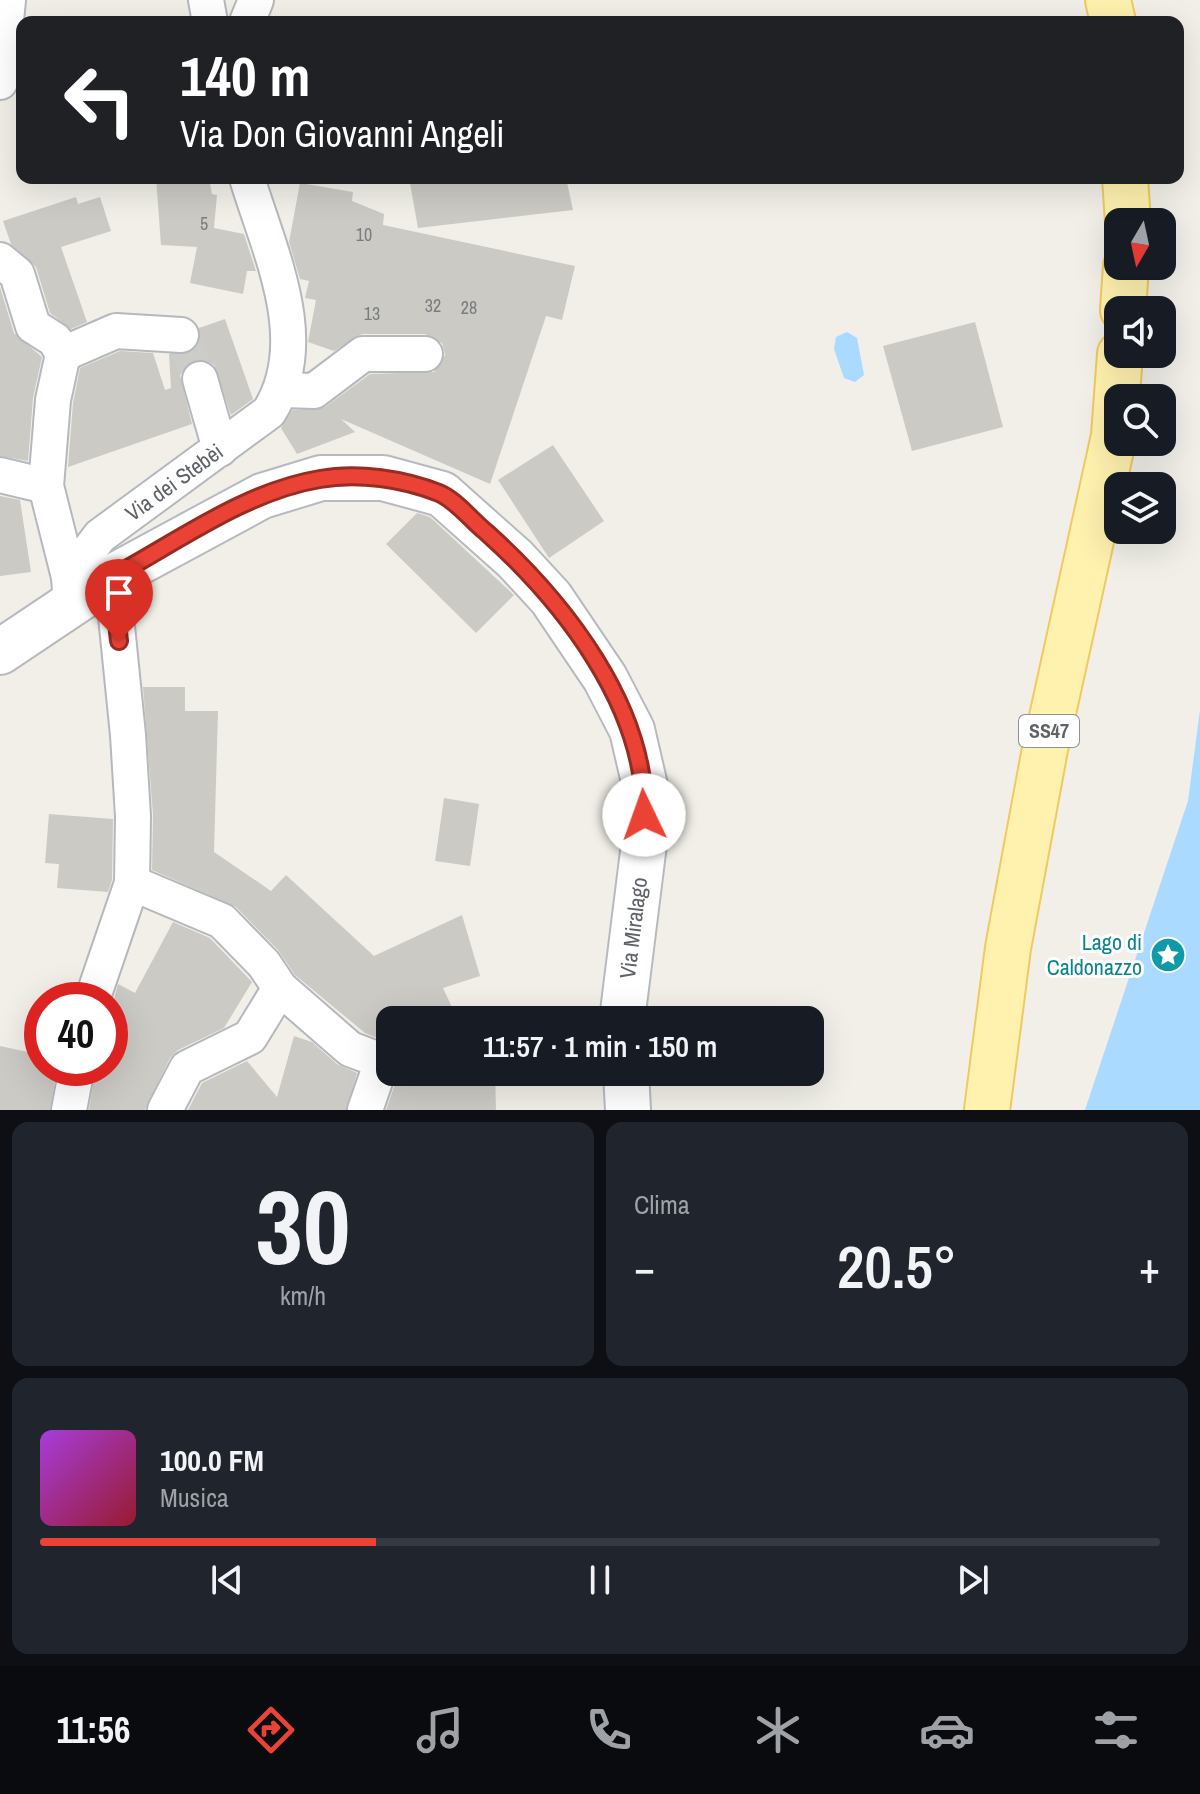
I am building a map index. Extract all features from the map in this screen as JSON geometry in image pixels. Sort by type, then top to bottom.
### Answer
[{"type":"main road","points":[[1125,184],[1127,208]]},
{"type":"main road","name":"SS47","points":[[987,1110],[1008,948],[1045,749],[1114,436],[1119,368]]},
{"type":"street","points":[[0,82],[8,0]]},
{"type":"street","points":[[249,184],[285,303],[286,378],[314,391],[363,354],[425,354]]},
{"type":"street","points":[[0,260],[17,274],[33,326],[55,340],[63,354],[53,400],[46,486],[69,590]]},
{"type":"street","points":[[63,354],[116,331],[181,335]]},
{"type":"street","name":"Via dei Stebèi","points":[[69,590],[100,536],[269,412],[286,378]]},
{"type":"street","points":[[200,379],[220,449]]},
{"type":"street","points":[[0,475],[46,486]]},
{"type":"street","name":"Via Miralago","points":[[0,652],[69,590],[112,577],[262,496],[321,478],[383,478],[442,494],[515,559],[551,598],[605,678],[632,730],[645,786],[644,844],[624,1006]]},
{"type":"street","points":[[98,982],[132,883],[133,816],[128,735],[112,577]]},
{"type":"street","points":[[132,883],[222,921],[264,964],[280,988],[350,1049],[382,1061],[365,1110]]},
{"type":"street","points":[[165,1110],[187,1068],[250,1037],[280,988]]},
{"type":"street","points":[[69,1110],[74,1086]]},
{"type":"street","points":[[627,1086],[628,1110]]},
{"type":"water","points":[[847,332],[857,338],[864,375],[855,382],[844,378],[834,349],[836,337]]},
{"type":"water","name":"Lago di Caldonazzo","points":[[1200,710],[1200,1110],[1085,1110],[1188,801]]},
{"type":"building","points":[[156,184],[210,184],[212,194],[217,195],[214,228],[244,234],[256,271],[247,271],[243,294],[190,283],[197,247],[161,245]]},
{"type":"building","points":[[300,184],[306,184],[353,192],[352,201],[384,214],[383,225],[575,266],[562,320],[546,316],[490,484],[341,419],[355,432],[297,454],[281,428],[292,410],[325,407],[370,374],[434,372],[445,355],[442,343],[425,334],[362,334],[334,351],[308,342],[316,300],[305,298],[309,281],[300,279],[289,242]]},
{"type":"building","points":[[410,184],[567,184],[573,210],[418,228]]},
{"type":"building","points":[[76,197],[78,204],[100,197],[111,231],[61,247],[87,322],[71,329],[50,313],[36,267],[11,244],[3,221]]},
{"type":"building","points":[[0,287],[14,333],[42,357],[33,398],[28,461],[0,456]]},
{"type":"building","points":[[225,319],[253,399],[231,415],[214,365],[204,360],[194,360],[180,375],[192,424],[68,467],[73,403],[80,368],[120,351],[153,353],[165,390],[171,388],[169,354],[191,352],[198,345],[199,328]]},
{"type":"building","points":[[975,322],[1003,427],[912,451],[883,346]]},
{"type":"building","points":[[553,445],[604,521],[549,558],[498,480]]},
{"type":"building","points":[[0,496],[20,500],[31,572],[0,576]]},
{"type":"building","points":[[417,513],[430,517],[514,595],[476,633],[386,544]]},
{"type":"building","points":[[143,687],[185,687],[185,711],[218,711],[214,852],[271,891],[286,875],[374,956],[462,915],[480,976],[443,988],[451,1006],[376,1006],[376,1037],[365,1033],[295,975],[278,950],[236,907],[152,870],[153,815]]},
{"type":"building","points":[[444,798],[479,804],[470,866],[435,861]]},
{"type":"building","points":[[49,814],[113,819],[112,880],[108,892],[57,888],[59,864],[45,863]]},
{"type":"building","points":[[173,922],[210,938],[252,982],[224,1028],[178,1050],[170,1058],[145,1110],[89,1110],[93,1086],[128,1086],[128,989],[135,993]]},
{"type":"building","points":[[294,1036],[312,1042],[337,1064],[357,1073],[346,1110],[188,1110],[202,1083],[247,1061],[277,1097]]},
{"type":"building","points":[[0,1046],[24,1051],[24,1086],[54,1086],[50,1110],[0,1110]]},
{"type":"building","points":[[394,1086],[495,1086],[496,1110],[386,1110]]},
{"type":"tunnel","points":[[181,335],[200,379]]},
{"type":"place","name":"Lago di Caldonazzo","points":[[1168,955]]},
{"type":"route","points":[[119,641],[112,577],[262,496],[321,478],[383,478],[442,494],[515,559],[551,598],[605,678],[632,730],[645,786],[644,815]]}]
